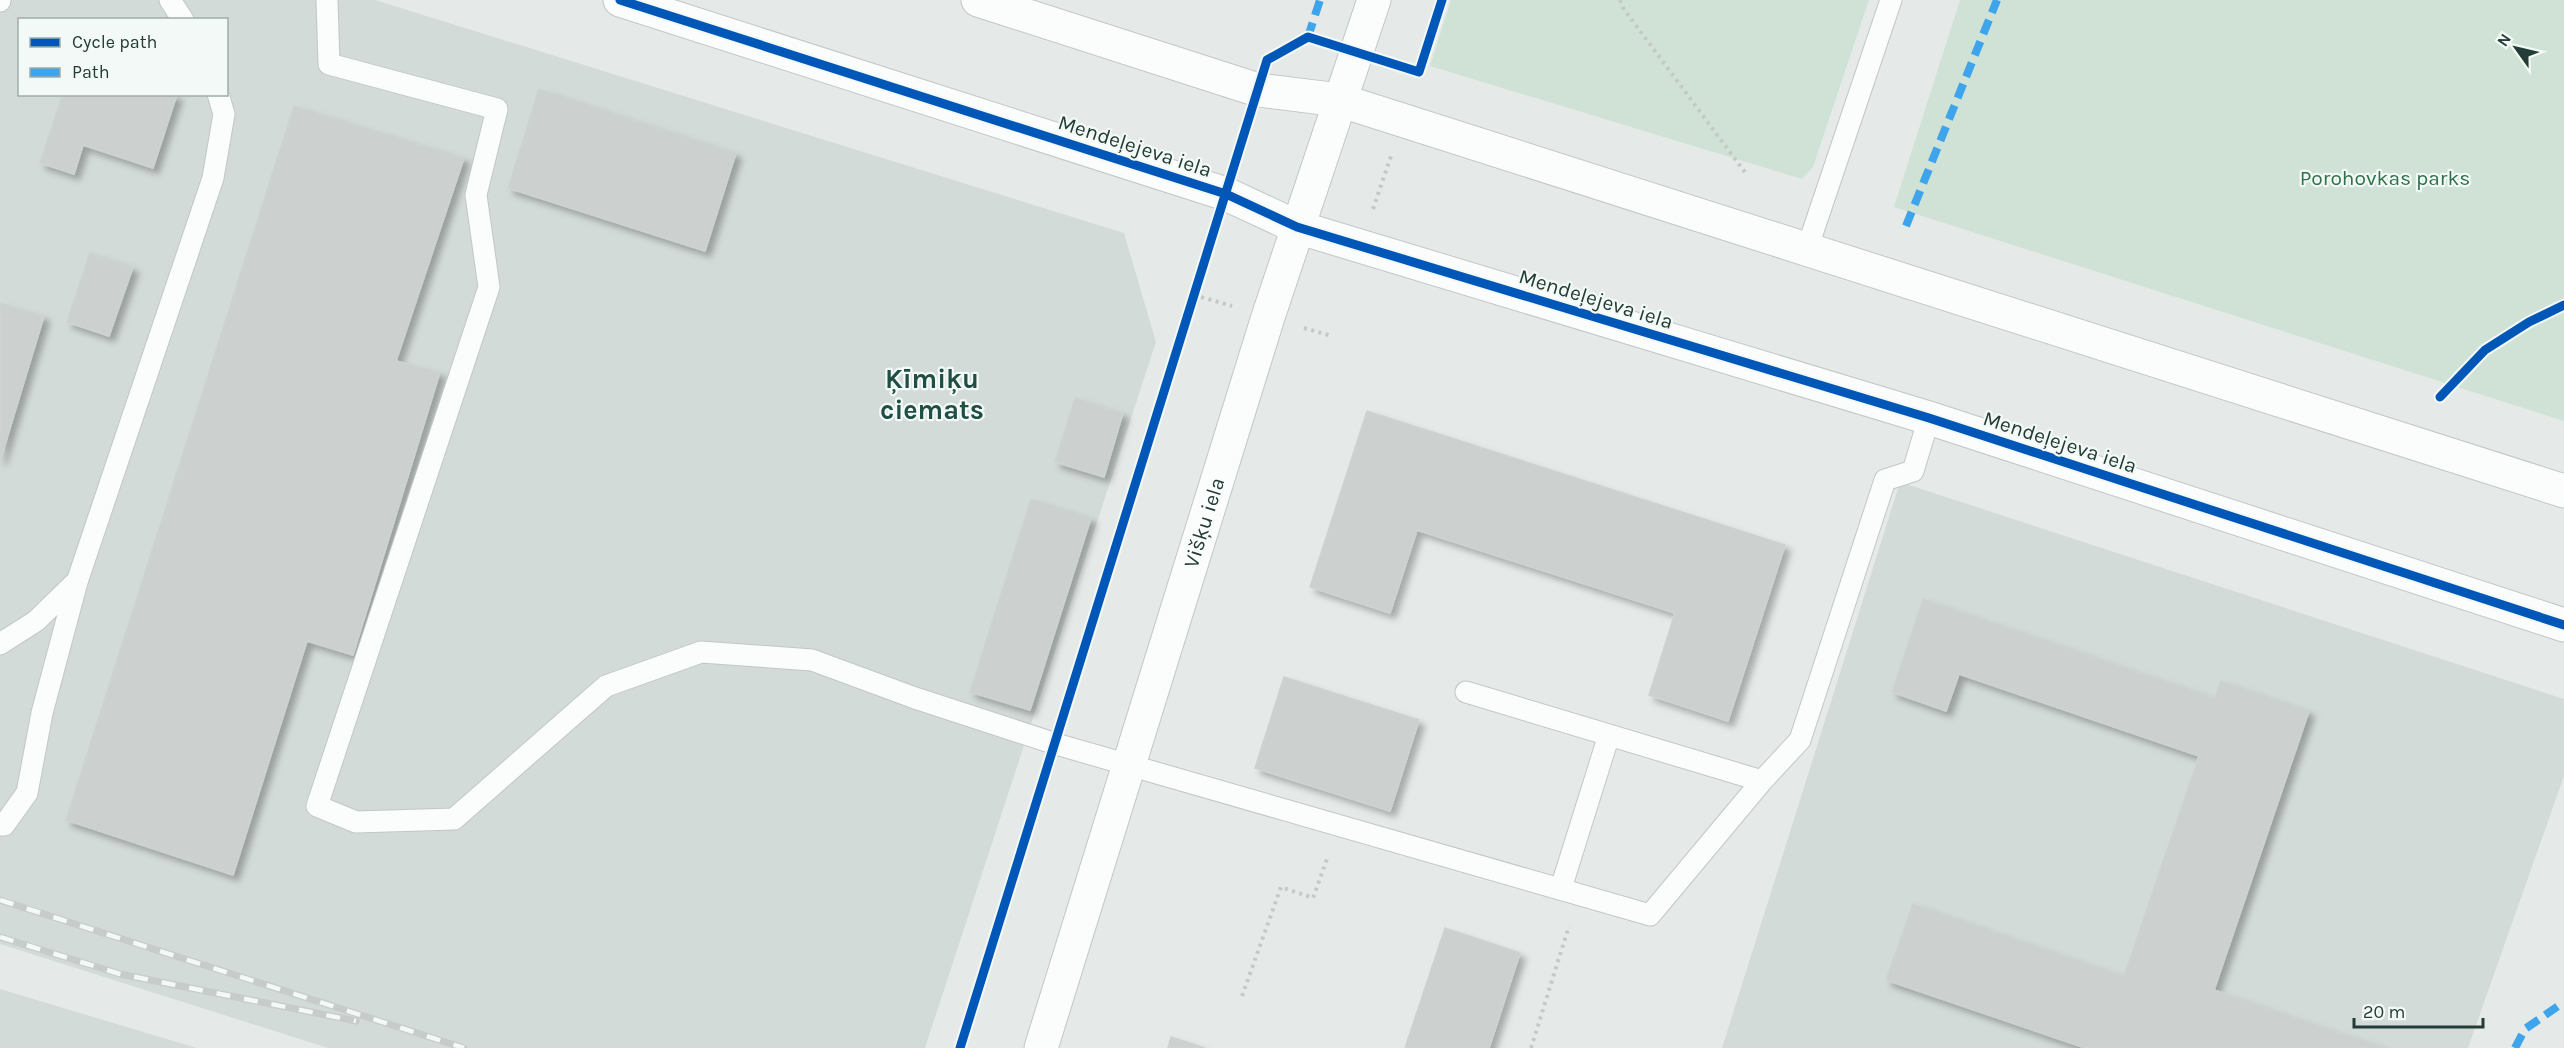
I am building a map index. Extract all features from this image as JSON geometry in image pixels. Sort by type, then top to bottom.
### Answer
[{"type":"street","name":"Mendeļejeva iela","points":[[620,0],[1226,194],[1297,227],[1929,418],[2564,625]]},
{"type":"street","points":[[978,0],[1258,90],[1339,100],[2564,491]]},
{"type":"street","name":"Višķu iela","points":[[1041,1048],[1297,227],[1374,0]]},
{"type":"lane","points":[[170,0],[182,18]]},
{"type":"lane","points":[[327,0],[329,64],[497,109],[476,195],[489,288],[317,806],[356,822],[454,819],[606,686],[701,652],[812,660],[915,698],[1130,765],[1570,890],[1650,915],[1762,781],[1800,740],[1885,480],[1913,471],[1929,418]]},
{"type":"lane","points":[[1807,249],[1891,0]]},
{"type":"lane","points":[[0,825],[4,825],[27,793],[42,714],[77,582],[213,178],[224,114],[219,96]]},
{"type":"lane","points":[[0,644],[36,621],[77,582]]},
{"type":"lane","points":[[1466,692],[1762,781]]},
{"type":"lane","points":[[1570,890],[1609,735]]},
{"type":"path","points":[[1620,0],[1623,8],[1747,175]]},
{"type":"path","points":[[1234,167],[1247,125]]},
{"type":"path","points":[[1373,210],[1394,147]]},
{"type":"path","points":[[1191,306],[1198,285]]},
{"type":"path","points":[[1194,295],[1236,307]]},
{"type":"path","points":[[1299,327],[1332,336]]},
{"type":"path","points":[[1242,996],[1281,887],[1313,898],[1338,824]]},
{"type":"path","points":[[1531,1048],[1570,890]]},
{"type":"shaded area","points":[[0,0],[375,0],[1124,233],[1156,342],[925,1048],[328,1048],[0,944]]},
{"type":"shaded area","points":[[1900,482],[2564,699],[2564,776],[2468,1048],[1722,1048]]},
{"type":"shaded area","points":[[0,989],[197,1048],[0,1048]]},
{"type":"green space","points":[[1451,0],[1869,0],[1813,167],[1802,179],[1430,66]]},
{"type":"green space","name":"Porohovkas parks","points":[[1960,0],[2564,0],[2564,421],[1894,207]]},
{"type":"building","points":[[539,89],[736,153],[705,251],[508,188]]},
{"type":"building","points":[[62,96],[176,96],[153,168],[83,145],[74,174],[40,163]]},
{"type":"building","points":[[294,106],[464,158],[396,361],[440,372],[353,655],[307,641],[233,875],[66,820]]},
{"type":"building","points":[[90,253],[133,267],[109,336],[67,322]]},
{"type":"building","points":[[0,303],[44,316],[0,461]]},
{"type":"building","points":[[1075,398],[1123,413],[1104,477],[1055,462]]},
{"type":"building","points":[[1367,411],[1785,545],[1728,721],[1649,695],[1675,613],[1417,530],[1390,613],[1310,587]]},
{"type":"building","points":[[1031,499],[1091,518],[1030,710],[970,692]]},
{"type":"building","points":[[1923,599],[2215,698],[2221,681],[2309,711],[2214,990],[2385,1048],[2085,1048],[1886,980],[1913,904],[2124,976],[2199,756],[1959,674],[1946,711],[1892,692]]},
{"type":"building","points":[[1284,677],[1419,720],[1390,811],[1255,768]]},
{"type":"building","points":[[1445,928],[1520,953],[1489,1048],[1405,1048]]},
{"type":"building","points":[[1171,1037],[1205,1048],[1168,1048]]},
{"type":"railway","points":[[0,900],[464,1048]]},
{"type":"railway","points":[[0,937],[120,974],[356,1021]]},
{"type":"marked path","points":[[1308,37],[1320,0]]},
{"type":"marked path","points":[[1906,226],[1997,0]]},
{"type":"marked path","points":[[2515,1048],[2525,1029],[2564,1002]]},
{"type":"cycle path","points":[[620,0],[1226,194],[1297,227],[1929,418],[2564,625]]},
{"type":"cycle path","points":[[960,1048],[1267,60],[1308,37],[1419,72],[1442,0]]},
{"type":"cycle path","points":[[2440,397],[2485,350],[2529,322],[2564,305]]},
{"type":"district","name":"Ķīmiķu ciemats","points":[[932,394]]}]
